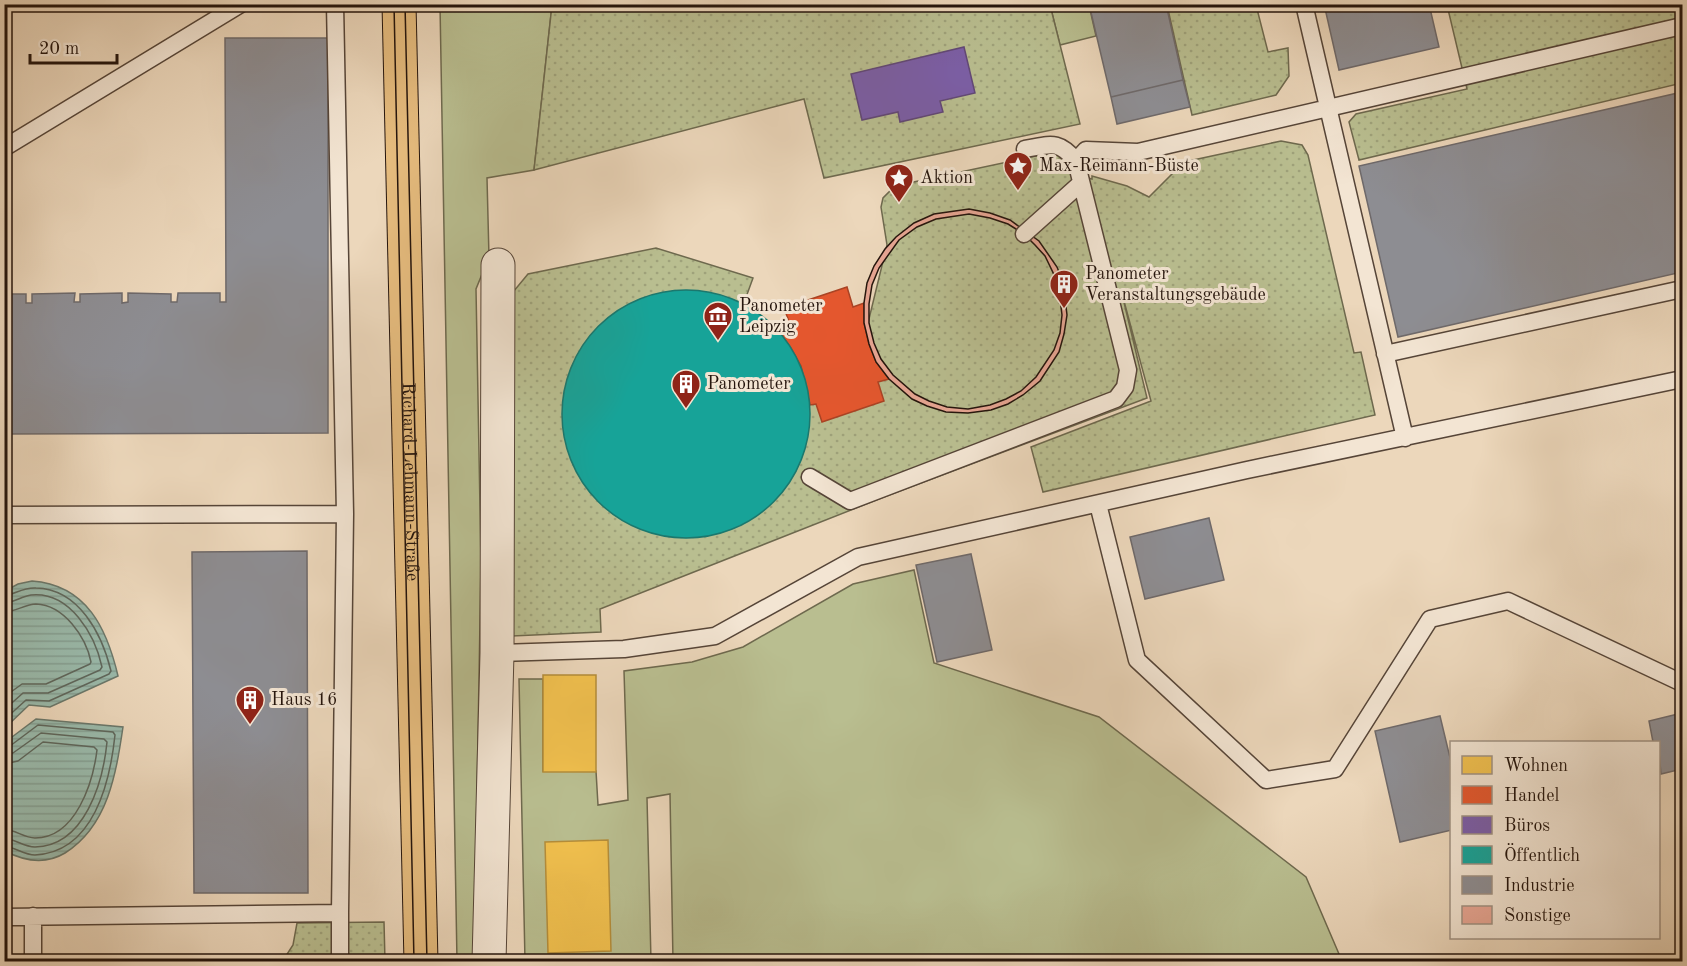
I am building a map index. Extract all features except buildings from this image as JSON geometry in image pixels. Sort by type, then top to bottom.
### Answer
[{"type":"main road","name":"Richard-Lehmann-Straße","points":[[399,4],[421,962]]},
{"type":"street","points":[[489,962],[497,653],[498,265]]},
{"type":"lane","points":[[4,147],[241,4]]},
{"type":"lane","points":[[335,4],[345,514],[340,962]]},
{"type":"lane","points":[[1304,4],[1405,438]]},
{"type":"lane","points":[[1076,160],[1086,150],[1138,152],[1683,26]]},
{"type":"lane","points":[[810,477],[850,501],[1116,399],[1125,387],[1128,370],[1076,160],[1067,150],[1057,144],[1024,149]]},
{"type":"lane","points":[[1024,234],[1081,183]]},
{"type":"lane","points":[[1385,354],[1683,288]]},
{"type":"lane","points":[[497,653],[624,649],[715,636],[858,557],[1246,470],[1683,379]]},
{"type":"lane","points":[[1098,504],[1137,660],[1266,780],[1335,769],[1430,619],[1508,601],[1683,683]]},
{"type":"lane","points":[[4,514],[345,514]]},
{"type":"lane","points":[[4,917],[340,913]]},
{"type":"lane","points":[[33,916],[33,962]]},
{"type":"green space","points":[[440,5],[552,5],[534,170],[487,178],[489,257],[476,289],[481,563],[474,962],[457,961]]},
{"type":"green space","points":[[552,5],[1050,5],[1080,124],[824,178],[804,99],[534,170]]},
{"type":"green space","points":[[1050,5],[1089,5],[1096,36],[1060,45]]},
{"type":"green space","points":[[1167,5],[1256,5],[1268,52],[1288,48],[1289,76],[1276,95],[1192,115]]},
{"type":"green space","points":[[1447,5],[1682,5],[1682,83],[1359,160],[1349,122],[1356,114],[1467,89]]},
{"type":"green space","points":[[1281,141],[1302,145],[1308,155],[1354,353],[1361,352],[1375,415],[1043,492],[1031,447],[1151,401],[1121,290],[1147,398],[884,497],[600,609],[601,632],[512,636],[504,303],[528,274],[656,248],[753,278],[741,311],[848,405],[887,245],[881,207],[883,198],[895,186],[1054,152],[1079,176],[1092,179],[1092,176],[1127,186],[1149,197],[1184,162]]},
{"type":"green space","points":[[914,570],[934,663],[1099,717],[1306,877],[1342,961],[673,961],[670,794],[647,798],[651,961],[525,961],[519,679],[543,679],[543,771],[596,771],[598,805],[628,800],[624,671],[692,662],[743,647],[853,584]]},
{"type":"green space","points":[[384,922],[385,961],[282,962],[293,945],[297,923]]},
{"type":"water","points":[[32,581],[51,584],[67,591],[92,612],[108,642],[118,676],[50,707],[29,705],[5,726],[5,591],[18,584]]},
{"type":"water","points":[[36,719],[123,727],[108,798],[91,829],[80,842],[65,853],[42,860],[27,859],[5,851],[4,743]]},
{"type":"tram line","points":[[394,4],[414,962]]},
{"type":"tram line","points":[[405,4],[427,962]]},
{"type":"place","name":"Max-Reimann-Büste","points":[[1018,192]]},
{"type":"place","name":"Aktion","points":[[899,204]]},
{"type":"place","name":"Panometer Veranstaltungsgebäude","points":[[1064,310]]},
{"type":"place","name":"Panometer Leipzig","points":[[718,342]]},
{"type":"place","name":"Panometer","points":[[686,410]]},
{"type":"place","name":"Haus 16","points":[[250,726]]}]
